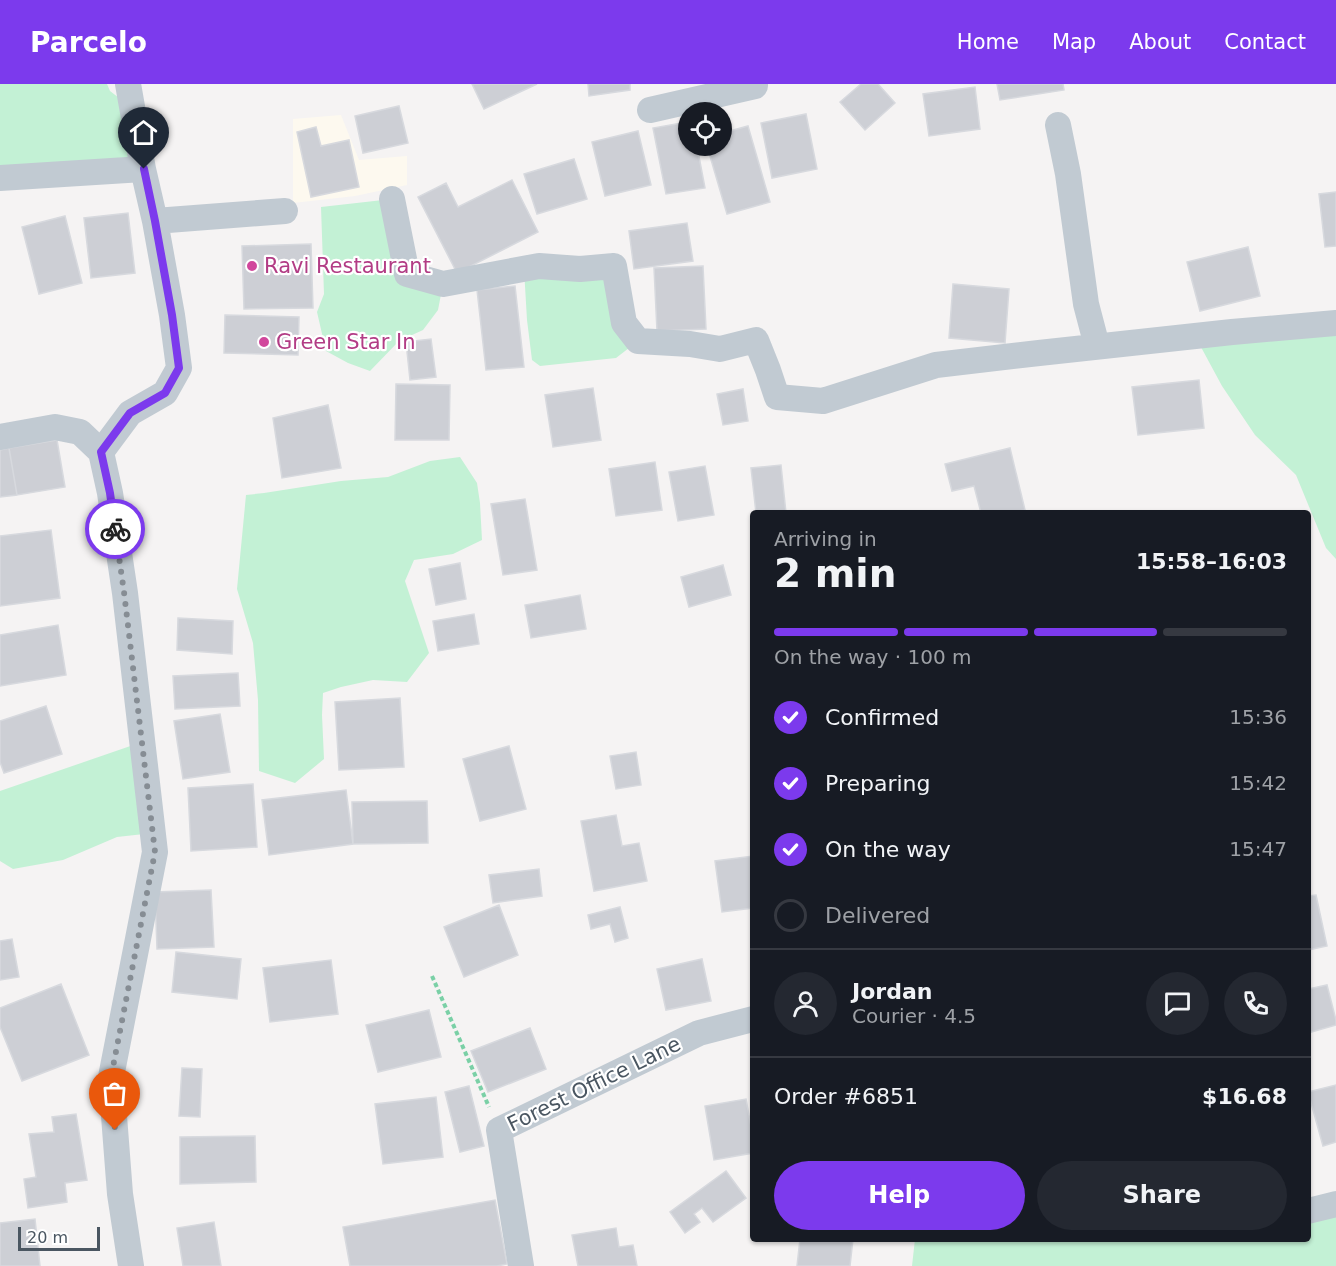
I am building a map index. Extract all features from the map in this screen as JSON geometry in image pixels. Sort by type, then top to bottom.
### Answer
[{"type":"street","points":[[101,452],[130,413],[165,393],[179,368],[172,315],[128,84]]},
{"type":"street","points":[[650,110],[755,86],[755,84]]},
{"type":"street","points":[[1058,125],[1068,174],[1086,304],[1097,346]]},
{"type":"street","points":[[0,178],[144,169]]},
{"type":"street","points":[[393,199],[407,274],[443,284],[539,266],[580,269],[614,266],[624,323],[638,341],[690,344],[720,349],[756,340],[777,397],[823,401],[936,365],[1097,346],[1336,323]]},
{"type":"street","points":[[155,221],[285,211]]},
{"type":"street","points":[[0,437],[55,427],[80,432],[101,452],[110,493],[155,852],[111,1077],[120,1194],[131,1266]]},
{"type":"street","name":"Forest Office Lane","points":[[521,1266],[499,1130],[699,1034],[750,1019]]},
{"type":"street","points":[[1311,1210],[1336,1204]]},
{"type":"path","points":[[432,975],[499,1130]]},
{"type":"shaded area","points":[[341,115],[359,160],[407,156],[407,185],[355,196],[293,203],[293,119]]},
{"type":"green space","points":[[0,84],[107,84],[110,91],[132,108],[143,169],[0,178]]},
{"type":"green space","points":[[392,199],[407,274],[443,284],[438,310],[423,330],[399,341],[370,371],[348,363],[326,351],[317,312],[324,294],[321,207]]},
{"type":"green space","points":[[614,266],[638,341],[616,358],[540,366],[532,360],[524,269]]},
{"type":"green space","points":[[1336,323],[1336,559],[1326,548],[1296,475],[1255,435],[1222,386],[1195,336]]},
{"type":"green space","points":[[460,457],[477,483],[482,540],[453,554],[414,560],[405,581],[429,653],[407,682],[373,680],[323,693],[324,759],[295,783],[259,771],[258,700],[253,643],[237,589],[246,495],[341,481],[388,477],[430,461]]},
{"type":"green space","points":[[142,742],[153,833],[117,837],[63,860],[13,869],[0,861],[0,791]]},
{"type":"green space","points":[[1336,1204],[1336,1266],[912,1266],[915,1242],[1311,1242],[1311,1210]]},
{"type":"building","points":[[472,84],[537,84],[484,109]]},
{"type":"building","points":[[588,84],[630,84],[630,90],[589,96]]},
{"type":"building","points":[[861,84],[878,84],[895,103],[865,130],[840,102]]},
{"type":"building","points":[[997,84],[1063,84],[1064,90],[1000,100]]},
{"type":"building","points":[[975,87],[980,129],[929,136],[923,94]]},
{"type":"building","points":[[399,106],[408,143],[363,153],[355,116]]},
{"type":"building","points":[[806,114],[817,169],[772,178],[761,123]]},
{"type":"building","points":[[678,124],[678,156],[699,156],[705,188],[666,194],[653,128]]},
{"type":"building","points":[[748,126],[770,202],[727,214],[710,156],[732,156],[732,130]]},
{"type":"building","points":[[316,127],[321,146],[349,140],[359,187],[311,197],[297,132]]},
{"type":"building","points":[[638,131],[651,185],[605,196],[592,142]]},
{"type":"building","points":[[574,159],[587,199],[537,214],[524,174]]},
{"type":"building","points":[[512,180],[538,232],[457,273],[418,197],[446,183],[458,207]]},
{"type":"building","points":[[1336,192],[1336,246],[1325,247],[1319,194]]},
{"type":"building","points":[[128,213],[135,273],[91,278],[84,218]]},
{"type":"building","points":[[65,216],[82,283],[39,294],[22,227]]},
{"type":"building","points":[[687,223],[693,261],[634,269],[629,231]]},
{"type":"building","points":[[311,244],[313,308],[244,309],[242,246]]},
{"type":"building","points":[[1248,247],[1260,296],[1200,311],[1187,262]]},
{"type":"building","points":[[703,266],[706,329],[657,331],[654,268]]},
{"type":"building","points":[[953,284],[1009,289],[1005,343],[949,338]]},
{"type":"building","points":[[515,286],[524,367],[486,370],[477,290]]},
{"type":"building","points":[[225,315],[299,317],[298,355],[224,353]]},
{"type":"building","points":[[431,339],[436,377],[410,380],[406,342]]},
{"type":"building","points":[[1199,380],[1204,428],[1138,435],[1132,387]]},
{"type":"building","points":[[396,384],[450,385],[449,440],[395,440]]},
{"type":"building","points":[[593,388],[601,440],[553,447],[545,395]]},
{"type":"building","points":[[743,389],[748,421],[723,425],[717,394]]},
{"type":"building","points":[[328,405],[341,468],[282,478],[273,418]]},
{"type":"building","points":[[57,440],[65,487],[17,495],[9,448]]},
{"type":"building","points":[[9,448],[17,495],[0,497],[0,450]]},
{"type":"building","points":[[1010,448],[1025,510],[980,510],[974,486],[952,491],[945,464]]},
{"type":"building","points":[[655,462],[662,510],[616,516],[609,469]]},
{"type":"building","points":[[781,465],[786,510],[756,510],[751,468]]},
{"type":"building","points":[[705,466],[714,515],[678,521],[669,472]]},
{"type":"building","points":[[525,499],[537,570],[503,575],[491,504]]},
{"type":"building","points":[[51,530],[60,598],[0,606],[0,536]]},
{"type":"building","points":[[460,563],[466,599],[436,605],[429,569]]},
{"type":"building","points":[[723,565],[731,595],[689,607],[681,577]]},
{"type":"building","points":[[580,595],[586,629],[531,638],[525,605]]},
{"type":"building","points":[[474,614],[479,644],[438,651],[433,621]]},
{"type":"building","points":[[178,618],[233,621],[232,654],[177,650]]},
{"type":"building","points":[[58,625],[66,675],[0,686],[0,635]]},
{"type":"building","points":[[238,673],[240,706],[175,709],[173,676]]},
{"type":"building","points":[[400,698],[404,767],[339,770],[335,702]]},
{"type":"building","points":[[46,706],[62,754],[4,773],[0,762],[0,721]]},
{"type":"building","points":[[220,714],[230,772],[183,779],[174,721]]},
{"type":"building","points":[[509,746],[526,809],[480,821],[463,759]]},
{"type":"building","points":[[636,752],[641,785],[616,789],[610,756]]},
{"type":"building","points":[[253,784],[257,847],[191,851],[188,788]]},
{"type":"building","points":[[346,790],[353,844],[269,855],[262,800]]},
{"type":"building","points":[[427,801],[428,843],[353,844],[352,802]]},
{"type":"building","points":[[616,815],[622,846],[639,843],[647,881],[594,891],[581,821]]},
{"type":"building","points":[[750,856],[750,908],[722,912],[715,861]]},
{"type":"building","points":[[539,869],[542,896],[493,903],[489,875]]},
{"type":"building","points":[[211,890],[214,947],[157,949],[155,892]]},
{"type":"building","points":[[1316,895],[1327,946],[1311,949],[1311,896]]},
{"type":"building","points":[[499,905],[518,955],[464,977],[444,927]]},
{"type":"building","points":[[620,907],[628,938],[615,942],[610,924],[591,929],[588,915]]},
{"type":"building","points":[[12,939],[19,977],[0,980],[0,941]]},
{"type":"building","points":[[176,952],[241,959],[237,999],[172,992]]},
{"type":"building","points":[[702,959],[711,1001],[666,1010],[657,969]]},
{"type":"building","points":[[331,960],[338,1014],[270,1022],[263,968]]},
{"type":"building","points":[[61,984],[89,1055],[22,1081],[0,1027],[0,1008]]},
{"type":"building","points":[[1327,985],[1336,1025],[1311,1032],[1311,988]]},
{"type":"building","points":[[429,1010],[441,1057],[378,1072],[366,1025]]},
{"type":"building","points":[[530,1028],[546,1069],[488,1092],[471,1051]]},
{"type":"building","points":[[182,1068],[202,1069],[200,1117],[179,1116]]},
{"type":"building","points":[[1336,1085],[1336,1142],[1323,1146],[1311,1103],[1311,1091]]},
{"type":"building","points":[[469,1086],[484,1146],[460,1152],[445,1092]]},
{"type":"building","points":[[436,1097],[443,1157],[383,1164],[375,1104]]},
{"type":"building","points":[[746,1099],[750,1121],[750,1154],[714,1160],[705,1106]]},
{"type":"building","points":[[76,1114],[87,1180],[65,1183],[67,1202],[28,1208],[24,1179],[36,1177],[29,1134],[54,1132],[52,1117]]},
{"type":"building","points":[[255,1136],[256,1182],[180,1184],[180,1137]]},
{"type":"building","points":[[726,1171],[746,1198],[713,1222],[702,1208],[694,1214],[700,1222],[685,1233],[670,1212]]},
{"type":"building","points":[[495,1200],[507,1264],[497,1266],[350,1266],[343,1227]]},
{"type":"building","points":[[35,1219],[40,1266],[0,1266],[0,1223]]},
{"type":"building","points":[[214,1222],[221,1266],[183,1266],[177,1228]]},
{"type":"building","points":[[616,1228],[619,1247],[633,1245],[637,1266],[578,1266],[572,1235]]},
{"type":"building","points":[[800,1242],[853,1242],[850,1266],[797,1266]]},
{"type":"way so far","points":[[115,529],[155,852],[111,1077],[115,1130]]},
{"type":"place","name":"Ravi Restaurant","points":[[252,266]]},
{"type":"place","name":"Green Star In","points":[[264,342]]},
{"type":"route","points":[[115,529],[101,452],[130,413],[165,393],[179,368],[172,315],[144,169]]}]
